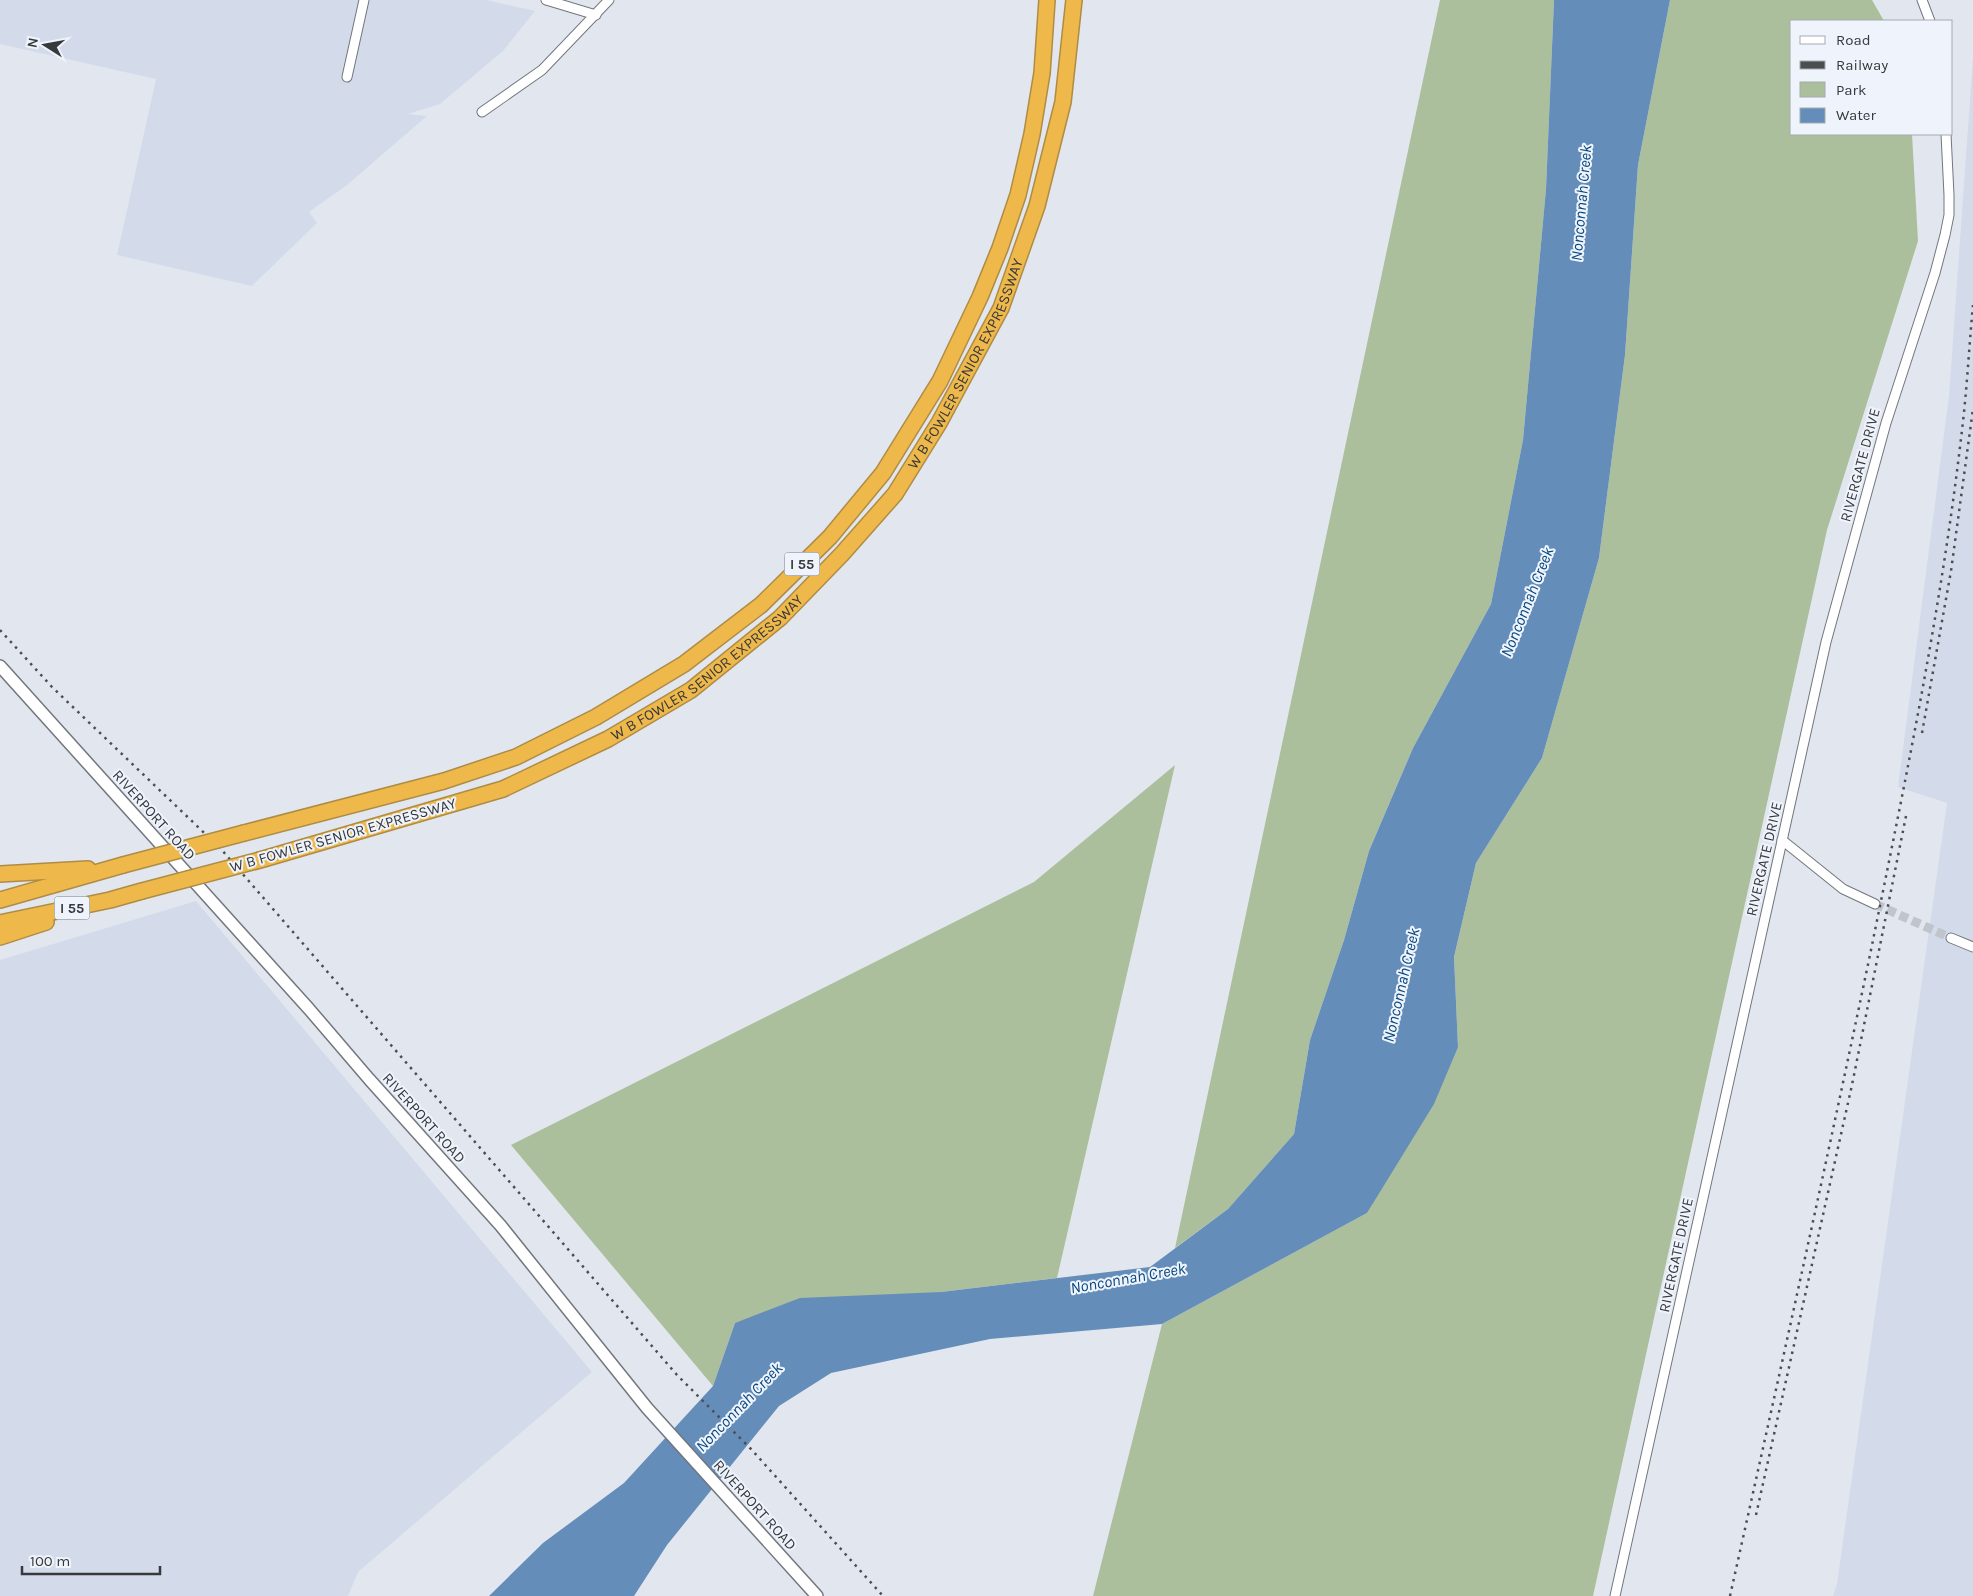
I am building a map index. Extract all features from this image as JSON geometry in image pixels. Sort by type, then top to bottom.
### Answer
[{"type":"highway","name":"W B FOWLER SENIOR EXPRESSWAY","points":[[4,899],[117,866],[444,781],[516,757],[596,718],[684,664],[761,605],[830,537],[883,473],[940,381],[980,297],[1000,248],[1018,195],[1032,134],[1042,73],[1047,0]]},
{"type":"highway","name":"W B FOWLER SENIOR EXPRESSWAY","points":[[0,928],[260,860],[503,789],[608,739],[691,690],[780,618],[842,554],[894,494],[939,423],[1001,308],[1037,206],[1060,111],[1074,0]]},
{"type":"highway","points":[[6,873],[117,866]]},
{"type":"main road","name":"RIVERPORT ROAD","points":[[0,666],[309,1008],[369,1079],[495,1220],[646,1408],[817,1596]]},
{"type":"street","points":[[347,77],[364,0]]},
{"type":"street","points":[[546,0],[596,15]]},
{"type":"street","points":[[482,112],[542,70],[609,0]]},
{"type":"street","points":[[1922,0],[1930,20]]},
{"type":"street","name":"RIVERGATE DRIVE","points":[[1615,1596],[1818,674],[1886,423],[1935,274],[1945,235],[1949,216],[1946,135]]},
{"type":"street","points":[[1782,840],[1843,889],[1874,904]]},
{"type":"street","points":[[1951,938],[1973,947]]},
{"type":"shaded area","points":[[0,0],[486,0],[535,11],[503,51],[440,104],[408,114],[427,116],[347,185],[309,212],[317,223],[252,286],[117,255],[156,79],[0,44]]},
{"type":"shaded area","points":[[1973,57],[1973,1596],[1833,1596],[1837,1584],[1947,803],[1898,787],[1949,396]]},
{"type":"shaded area","points":[[196,901],[592,1372],[358,1572],[348,1596],[0,1596],[0,960]]},
{"type":"green space","points":[[1440,0],[1554,0],[1546,189],[1523,440],[1491,604],[1413,748],[1369,851],[1344,940],[1310,1040],[1294,1134],[1228,1209],[1175,1248]]},
{"type":"green space","points":[[1670,0],[1872,0],[1883,20],[1790,20],[1790,135],[1912,135],[1918,241],[1827,530],[1593,1596],[1093,1596],[1162,1324],[1367,1213],[1458,1047],[1454,957],[1476,863],[1542,758],[1599,558],[1625,355],[1638,165]]},
{"type":"green space","points":[[1175,765],[1057,1278],[941,1292],[735,1323],[713,1386],[511,1145],[1034,882]]},
{"type":"water","name":"Nonconnah Creek","points":[[1554,0],[1670,0],[1638,165],[1625,355],[1599,558],[1542,758],[1476,863],[1454,957],[1458,1047],[1434,1104],[1367,1213],[1162,1324],[990,1339],[831,1373],[779,1406],[667,1545],[634,1596],[489,1596],[543,1543],[624,1483],[713,1386],[735,1323],[800,1298],[941,1292],[1150,1267],[1228,1209],[1294,1134],[1310,1040],[1344,940],[1369,851],[1413,748],[1491,604],[1523,440],[1546,189]]},
{"type":"tunnel","points":[[1875,904],[1951,938]]},
{"type":"railway","points":[[1730,1596],[1854,1031],[1922,691],[1954,496],[1964,415],[1973,305]]},
{"type":"railway","points":[[1922,733],[1951,571],[1973,409]]},
{"type":"railway","points":[[0,630],[52,687],[221,849],[677,1375],[751,1449],[883,1596]]},
{"type":"railway","points":[[1756,1515],[1852,1085],[1906,816]]}]
